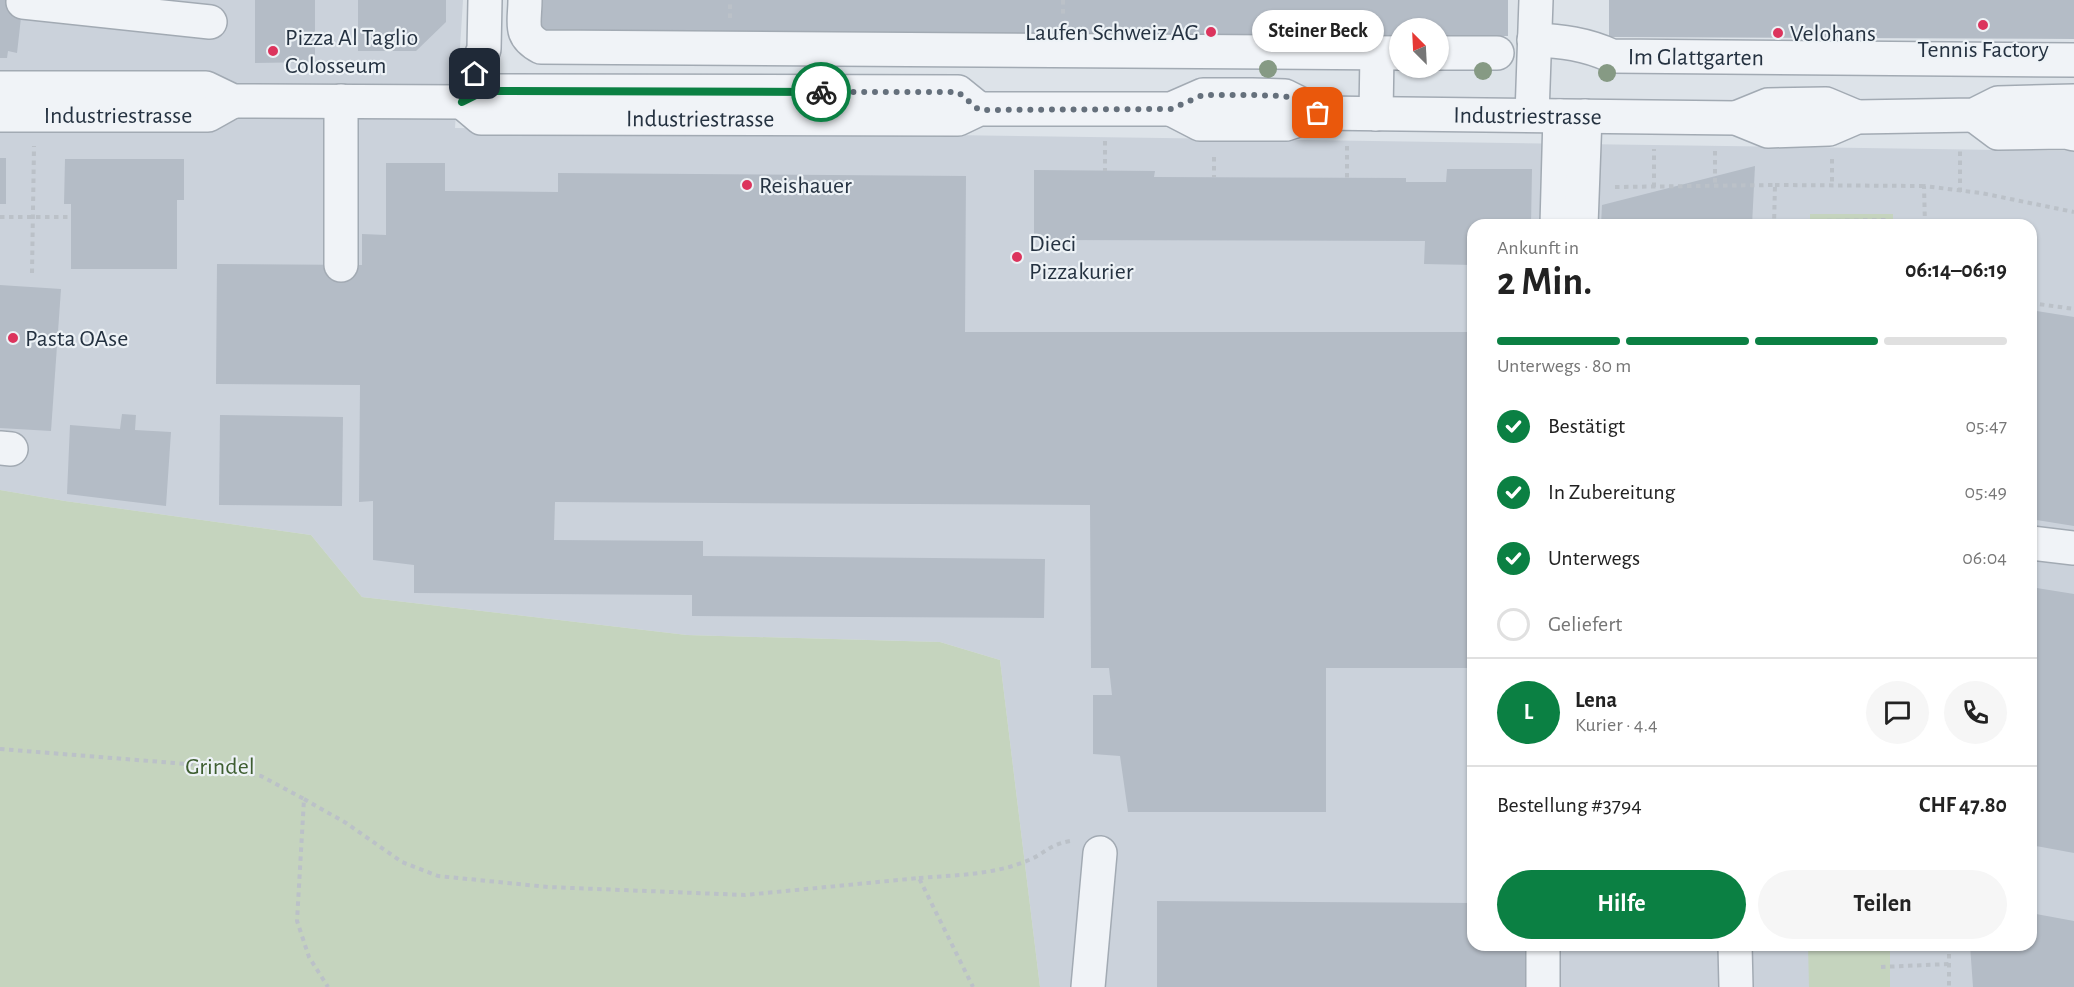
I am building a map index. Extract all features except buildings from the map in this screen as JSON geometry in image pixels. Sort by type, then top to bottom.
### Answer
[{"type":"street","points":[[462,102],[484,49],[485,0]]},
{"type":"street","points":[[525,0],[525,35],[529,41],[541,47],[1388,53],[1376,114]]},
{"type":"street","points":[[1536,0],[1534,40],[1582,187],[1581,219]]},
{"type":"street","points":[[35,2],[210,21]]},
{"type":"street","name":"Im Glattgarten","points":[[1534,40],[1564,41],[1592,46],[1612,56],[2074,60]]},
{"type":"street","points":[[1449,53],[1497,53]]},
{"type":"street","name":"Industriestrasse","points":[[0,88],[206,88],[233,101],[462,102],[484,91],[958,92],[979,110],[1171,109],[1203,95],[1285,96],[1318,113],[1736,118],[1768,105],[1826,104],[1857,117],[1974,115],[1998,103],[2074,101]]},
{"type":"street","name":"Industriestrasse","points":[[0,115],[208,116],[233,101]]},
{"type":"street","points":[[341,101],[341,265]]},
{"type":"street","points":[[1974,115],[1998,133],[2065,132],[2074,134]]},
{"type":"street","points":[[1557,219],[1559,116]]},
{"type":"street","points":[[2037,544],[2074,548]]},
{"type":"street","points":[[1088,847],[1088,987]]},
{"type":"street","points":[[1543,951],[1543,987]]},
{"type":"street","points":[[1735,951],[1736,987]]},
{"type":"path","points":[[32,273],[34,136]]},
{"type":"path","points":[[1347,144],[1347,178]]},
{"type":"path","points":[[1105,146],[1105,171]]},
{"type":"path","points":[[1654,147],[1654,187]]},
{"type":"path","points":[[1715,148],[1715,186]]},
{"type":"path","points":[[1960,149],[1960,192]]},
{"type":"path","points":[[1832,158],[1832,186]]},
{"type":"path","points":[[1214,170],[1214,177]]},
{"type":"path","points":[[1774,219],[1775,185]]},
{"type":"path","points":[[1582,187],[1924,186],[1981,193],[2074,212]]},
{"type":"path","points":[[1924,186],[1925,219]]},
{"type":"path","points":[[0,218],[71,217]]},
{"type":"path","points":[[2037,304],[2074,309]]},
{"type":"path","points":[[0,749],[212,766],[261,777],[346,823],[402,862],[438,876],[549,887],[745,895],[984,873],[1030,860],[1054,844],[1088,847]]},
{"type":"path","points":[[304,799],[297,921],[309,957],[328,987]]},
{"type":"path","points":[[919,878],[973,987]]},
{"type":"path","points":[[1948,951],[1949,987]]},
{"type":"path","points":[[1881,967],[1949,964]]},
{"type":"shaded area","points":[[0,0],[463,0],[455,128],[2074,151],[2074,987],[1040,987],[1000,660],[940,642],[687,635],[362,597],[311,535],[0,490]]},
{"type":"green space","points":[[1810,214],[1893,214],[1893,219],[1810,219]]},
{"type":"green space","name":"Grindel","points":[[0,490],[311,535],[362,597],[687,635],[940,642],[1000,660],[1040,987],[0,987]]},
{"type":"green space","points":[[1808,951],[1890,951],[1890,987],[1809,987]]},
{"type":"way so far","points":[[821,92],[958,92],[979,110],[1171,109],[1203,95],[1285,96],[1318,113]]},
{"type":"place","name":"Tennis Factory","points":[[1983,25]]},
{"type":"place","name":"Laufen Schweiz AG","points":[[1211,32]]},
{"type":"place","name":"Velohans","points":[[1778,33]]},
{"type":"place","name":"Pizza Al Taglio Colosseum","points":[[273,51]]},
{"type":"place","name":"Steiner Beck","points":[[1318,113]]},
{"type":"place","name":"Reishauer","points":[[747,185]]},
{"type":"place","name":"Dieci Pizzakurier","points":[[1017,257]]},
{"type":"place","name":"Pasta OAse","points":[[13,338]]},
{"type":"route","points":[[475,74],[462,102],[484,91],[821,92]]}]
